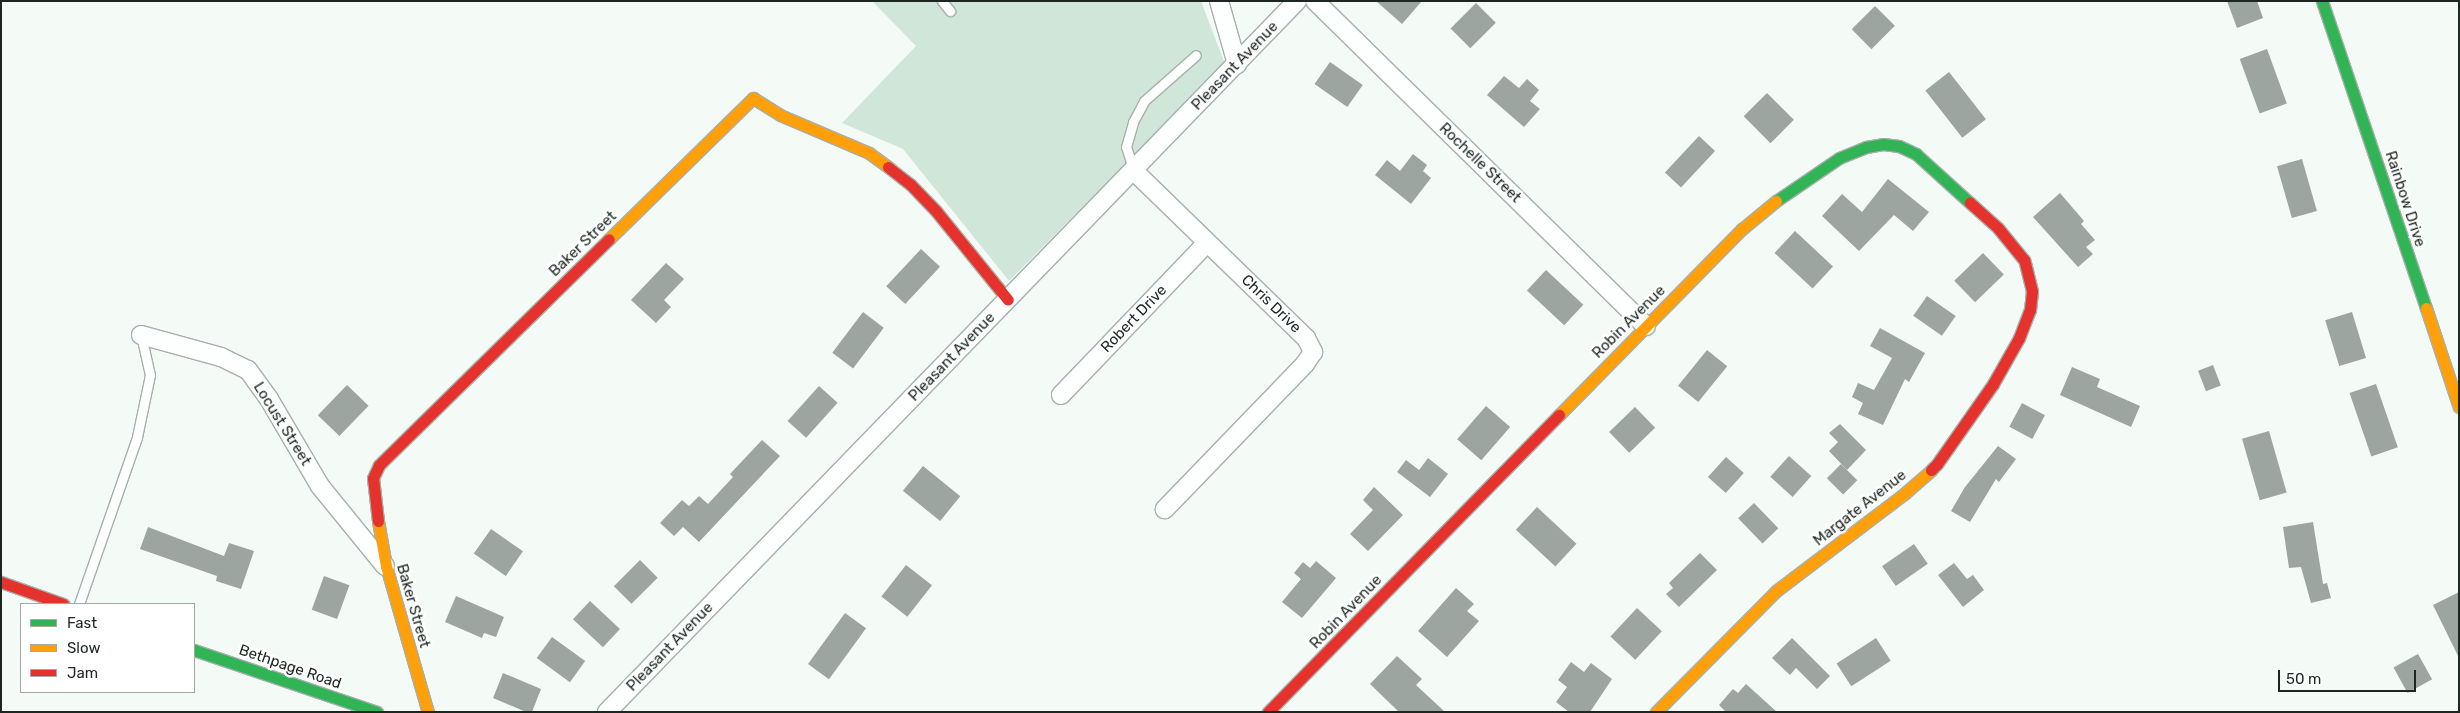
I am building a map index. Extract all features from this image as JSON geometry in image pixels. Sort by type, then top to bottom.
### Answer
[{"type":"street","points":[[1219,1],[1237,64]]},
{"type":"street","name":"Pleasant Avenue","points":[[607,712],[1297,1]]},
{"type":"street","name":"Rochelle Street","points":[[1315,1],[1646,326]]},
{"type":"street","name":"Rainbow Drive","points":[[2322,1],[2451,360],[2459,407]]},
{"type":"street","name":"Baker Street","points":[[428,712],[386,566],[374,497],[373,478],[379,465],[754,98],[780,115],[869,153],[910,184],[936,211],[1008,300]]},
{"type":"street","name":"Robin Avenue","points":[[1268,712],[1742,230],[1788,191],[1839,158],[1866,147],[1882,144],[1899,146],[1928,162],[1998,228],[2024,260],[2032,291]]},
{"type":"street","name":"Chris Drive","points":[[1134,171],[1306,338],[1313,352],[1305,364],[1165,509]]},
{"type":"street","name":"Robert Drive","points":[[1061,396],[1207,243]]},
{"type":"street","name":"Margate Avenue","points":[[1656,712],[1776,591],[1906,493],[1936,464],[1993,384],[2019,338],[2030,310],[2032,291]]},
{"type":"street","name":"Locust Street","points":[[141,335],[221,357],[248,370],[269,399],[320,486],[386,566]]},
{"type":"street","points":[[1,582],[60,603]]},
{"type":"street","name":"Bethpage Road","points":[[195,650],[377,712]]},
{"type":"lane","points":[[942,1],[950,11]]},
{"type":"lane","points":[[1134,171],[1126,147],[1144,101],[1196,55]]},
{"type":"lane","points":[[80,603],[137,436],[150,375],[141,335]]},
{"type":"green space","points":[[872,1],[1201,1],[1225,64],[1009,281],[903,149],[842,123],[916,46]]},
{"type":"building","points":[[1376,1],[1422,1],[1402,24]]},
{"type":"building","points":[[2227,1],[2257,1],[2263,18],[2237,28]]},
{"type":"building","points":[[1476,3],[1496,23],[1470,48],[1451,28]]},
{"type":"building","points":[[1875,6],[1895,26],[1871,49],[1852,29]]},
{"type":"building","points":[[2267,49],[2287,104],[2260,113],[2240,59]]},
{"type":"building","points":[[1330,62],[1363,85],[1347,107],[1315,84]]},
{"type":"building","points":[[1949,72],[1986,119],[1962,138],[1925,90]]},
{"type":"building","points":[[1504,76],[1519,88],[1527,79],[1539,90],[1530,101],[1540,109],[1524,127],[1487,95]]},
{"type":"building","points":[[1767,93],[1794,120],[1771,143],[1744,116]]},
{"type":"building","points":[[1699,136],[1715,151],[1681,188],[1665,173]]},
{"type":"building","points":[[1413,154],[1427,165],[1423,171],[1431,178],[1411,204],[1375,175],[1387,160],[1400,171]]},
{"type":"building","points":[[2302,159],[2317,211],[2292,218],[2277,166]]},
{"type":"building","points":[[1888,179],[1929,212],[1913,231],[1894,215],[1859,251],[1822,216],[1842,194],[1862,212]]},
{"type":"building","points":[[2060,193],[2084,221],[2081,224],[2095,240],[2086,247],[2093,254],[2078,267],[2033,217]]},
{"type":"building","points":[[1795,231],[1833,266],[1813,288],[1775,253]]},
{"type":"building","points":[[921,249],[940,267],[905,304],[886,286]]},
{"type":"building","points":[[1983,253],[2004,275],[1975,302],[1954,281]]},
{"type":"building","points":[[666,263],[684,279],[664,300],[671,307],[656,323],[631,300]]},
{"type":"building","points":[[1546,270],[1583,305],[1564,325],[1527,290]]},
{"type":"building","points":[[1927,296],[1956,316],[1942,336],[1913,316]]},
{"type":"building","points":[[863,312],[884,328],[853,368],[832,353]]},
{"type":"building","points":[[2352,312],[2366,358],[2339,366],[2325,320]]},
{"type":"building","points":[[1880,328],[1925,353],[1909,382],[1905,379],[1883,425],[1858,414],[1863,403],[1852,397],[1858,383],[1874,390],[1892,358],[1870,346]]},
{"type":"building","points":[[1707,350],[1727,366],[1698,402],[1678,386]]},
{"type":"building","points":[[2213,365],[2221,386],[2206,391],[2198,371]]},
{"type":"building","points":[[2072,367],[2100,379],[2097,387],[2140,406],[2131,427],[2060,395]]},
{"type":"building","points":[[2376,384],[2398,447],[2371,456],[2350,393]]},
{"type":"building","points":[[347,385],[369,406],[339,436],[318,415]]},
{"type":"building","points":[[819,386],[838,403],[806,438],[788,421]]},
{"type":"building","points":[[2022,403],[2045,415],[2032,439],[2009,427]]},
{"type":"building","points":[[1486,406],[1510,427],[1481,460],[1457,439]]},
{"type":"building","points":[[1635,407],[1655,428],[1629,453],[1609,432]]},
{"type":"building","points":[[1840,424],[1866,450],[1847,470],[1829,451],[1838,442],[1829,433]]},
{"type":"building","points":[[2269,431],[2287,493],[2260,500],[2242,439]]},
{"type":"building","points":[[762,440],[780,456],[699,542],[683,527],[674,536],[660,523],[682,500],[689,506],[699,496],[708,504],[733,477],[730,474]]},
{"type":"building","points":[[1998,446],[2016,459],[1999,482],[1996,479],[1970,522],[1951,511],[1965,487]]},
{"type":"building","points":[[1789,456],[1811,476],[1793,497],[1770,477]]},
{"type":"building","points":[[1726,457],[1744,473],[1726,493],[1708,477]]},
{"type":"building","points":[[1428,458],[1448,474],[1430,497],[1397,472],[1406,460],[1419,470]]},
{"type":"building","points":[[1841,464],[1857,480],[1843,494],[1827,478]]},
{"type":"building","points":[[923,466],[960,496],[940,521],[903,491]]},
{"type":"building","points":[[1374,487],[1403,515],[1368,551],[1350,534],[1373,510],[1363,500]]},
{"type":"building","points":[[1754,503],[1778,528],[1762,543],[1738,518]]},
{"type":"building","points":[[1537,507],[1576,544],[1555,566],[1516,530]]},
{"type":"building","points":[[2313,522],[2323,584],[2327,583],[2331,598],[2311,603],[2301,567],[2289,568],[2283,527]]},
{"type":"building","points":[[148,527],[224,556],[229,543],[254,551],[241,589],[216,581],[217,576],[140,549]]},
{"type":"building","points":[[491,529],[523,551],[506,576],[474,554]]},
{"type":"building","points":[[1914,544],[1928,564],[1896,586],[1882,566]]},
{"type":"building","points":[[1700,553],[1717,570],[1679,607],[1666,594],[1673,588],[1669,583]]},
{"type":"building","points":[[640,560],[658,578],[632,604],[614,586]]},
{"type":"building","points":[[1316,561],[1336,578],[1302,618],[1282,602],[1301,579],[1294,573],[1303,562],[1310,568]]},
{"type":"building","points":[[1954,563],[1967,579],[1973,575],[1984,590],[1963,607],[1938,575]]},
{"type":"building","points":[[906,565],[932,585],[907,617],[881,597]]},
{"type":"building","points":[[324,576],[349,585],[337,619],[312,610]]},
{"type":"building","points":[[1456,588],[1474,604],[1467,611],[1479,621],[1447,657],[1418,631]]},
{"type":"building","points":[[2459,592],[2459,658],[2433,605]]},
{"type":"building","points":[[456,596],[504,617],[496,637],[484,633],[482,638],[445,622]]},
{"type":"building","points":[[590,601],[620,629],[603,647],[573,619]]},
{"type":"building","points":[[1637,608],[1662,631],[1635,660],[1610,637]]},
{"type":"building","points":[[845,613],[866,628],[829,679],[808,664]]},
{"type":"building","points":[[552,637],[585,661],[570,682],[537,658]]},
{"type":"building","points":[[1792,638],[1830,676],[1817,689],[1796,668],[1790,675],[1772,658]]},
{"type":"building","points":[[1876,638],[1891,661],[1851,686],[1837,664]]},
{"type":"building","points":[[2418,654],[2432,679],[2408,693],[2394,668]]},
{"type":"building","points":[[1397,656],[1422,679],[1416,685],[1445,712],[1399,712],[1370,684]]},
{"type":"building","points":[[1571,662],[1584,672],[1591,663],[1612,679],[1590,712],[1569,712],[1556,702],[1567,687],[1558,680]]},
{"type":"building","points":[[503,673],[541,689],[532,712],[526,712],[493,698]]},
{"type":"building","points":[[1746,684],[1777,712],[1726,712],[1719,705],[1733,689],[1738,693]]},
{"type":"traffic: fast","points":[[2322,1],[2426,308]]},
{"type":"traffic: fast","points":[[1776,201],[1839,158],[1866,147],[1883,144],[1899,146],[1916,154],[1970,203]]},
{"type":"traffic: fast","points":[[195,650],[377,712]]},
{"type":"traffic: slow","points":[[609,239],[753,98],[780,115],[869,153],[888,167]]},
{"type":"traffic: slow","points":[[1559,415],[1742,229],[1776,201]]},
{"type":"traffic: slow","points":[[2426,308],[2459,407]]},
{"type":"traffic: slow","points":[[1656,712],[1776,591],[1905,493],[1931,470]]},
{"type":"traffic: slow","points":[[378,521],[386,566],[428,712]]},
{"type":"traffic: jam","points":[[888,167],[910,184],[936,211],[1008,300]]},
{"type":"traffic: jam","points":[[1931,470],[1993,384],[2019,338],[2030,310],[2032,291],[2024,260],[1998,228],[1970,203]]},
{"type":"traffic: jam","points":[[378,521],[373,478],[379,465],[609,239]]},
{"type":"traffic: jam","points":[[1268,712],[1559,415]]},
{"type":"traffic: jam","points":[[1,582],[60,603]]}]
